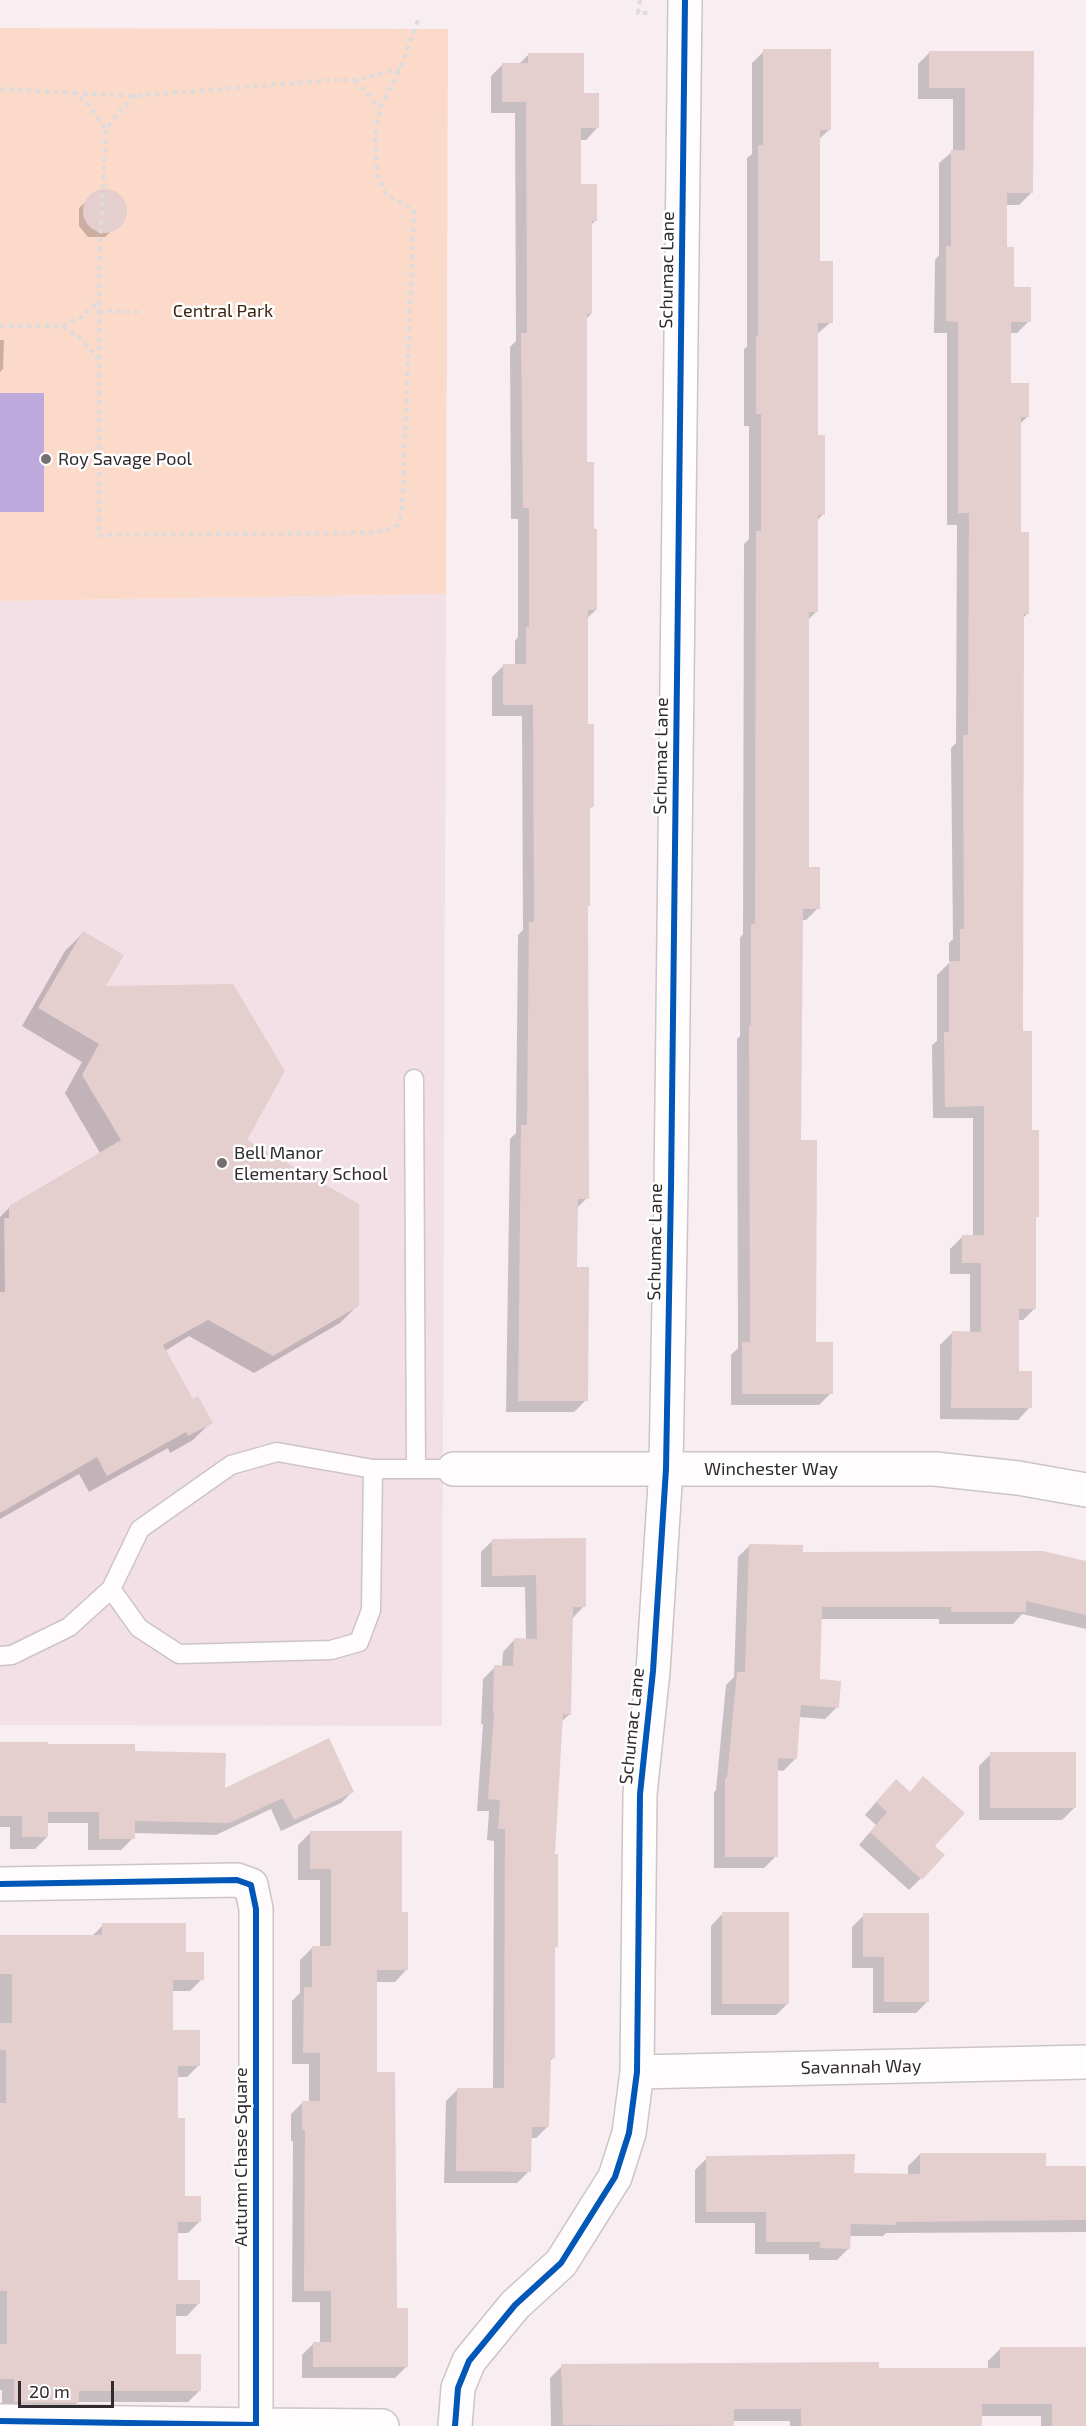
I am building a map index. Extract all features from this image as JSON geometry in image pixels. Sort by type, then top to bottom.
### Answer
[{"type":"street","name":"Schumac Lane","points":[[455,2426],[458,2388],[469,2361],[515,2305],[561,2263],[615,2177],[629,2133],[637,2072],[640,1794],[653,1671],[666,1469],[685,0]]},
{"type":"street","name":"Winchester Way","points":[[454,1469],[935,1469],[1018,1478],[1086,1490]]},
{"type":"street","name":"Autumn Chase Square","points":[[0,1884],[237,1880],[251,1885],[256,1909],[256,2425]]},
{"type":"street","name":"Savannah Way","points":[[637,2072],[1086,2062]]},
{"type":"street","points":[[0,2421],[382,2426]]},
{"type":"lane","points":[[414,1079],[416,1469]]},
{"type":"lane","points":[[0,1656],[12,1655],[69,1627],[111,1589],[140,1529],[231,1465],[277,1452],[373,1469],[454,1469]]},
{"type":"lane","points":[[111,1589],[139,1628],[179,1654],[331,1650],[359,1642],[371,1610],[373,1469]]},
{"type":"path","points":[[638,13],[640,0]]},
{"type":"path","points":[[135,96],[116,115],[106,130],[98,301],[99,535],[370,533],[386,530],[398,525],[402,512],[414,210],[386,194],[377,174],[375,135],[380,108],[400,69],[418,20]]},
{"type":"path","points":[[0,89],[135,96],[331,80],[356,80],[400,69]]},
{"type":"path","points":[[356,80],[380,108]]},
{"type":"path","points":[[74,93],[90,106],[106,130]]},
{"type":"path","points":[[0,326],[61,326],[82,317],[98,301]]},
{"type":"path","points":[[98,311],[140,312]]},
{"type":"path","points":[[61,326],[80,337],[98,358]]},
{"type":"shaded area","points":[[0,393],[44,393],[44,512],[0,512]]},
{"type":"shaded area","name":"Bell Manor Elementary School","points":[[446,594],[442,1726],[0,1725],[0,601]]},
{"type":"green space","name":"Central Park","points":[[0,28],[448,29],[446,594],[0,601]]},
{"type":"building","points":[[763,49],[831,49],[831,130],[820,130],[820,261],[833,261],[833,323],[818,323],[818,435],[825,435],[825,515],[818,515],[818,612],[809,612],[809,867],[820,867],[820,909],[803,909],[801,1140],[817,1140],[816,1342],[833,1342],[833,1394],[742,1394],[742,1342],[750,1342],[749,1025],[751,1025],[751,924],[755,924],[756,531],[761,531],[761,414],[756,414],[756,336],[758,336],[758,145],[763,145]]},
{"type":"building","points":[[929,51],[1034,51],[1033,193],[1007,193],[1007,247],[1014,247],[1014,287],[1031,287],[1031,322],[1011,322],[1011,383],[1029,383],[1029,417],[1021,417],[1021,532],[1029,532],[1029,614],[1024,614],[1023,1031],[1032,1031],[1032,1130],[1039,1130],[1039,1217],[1036,1217],[1036,1309],[1019,1309],[1019,1371],[1032,1371],[1032,1408],[951,1408],[952,1331],[981,1332],[981,1263],[962,1263],[962,1235],[984,1235],[984,1106],[945,1107],[944,1032],[949,1032],[949,961],[960,961],[960,929],[964,929],[963,735],[968,735],[969,513],[958,513],[958,322],[946,321],[946,246],[951,246],[951,150],[965,150],[965,88],[929,88]]},
{"type":"building","points":[[528,53],[584,53],[584,93],[599,93],[599,128],[581,128],[581,184],[597,184],[597,221],[592,221],[592,314],[587,314],[587,462],[594,462],[594,529],[597,529],[597,610],[588,610],[588,724],[594,724],[594,807],[590,807],[590,906],[588,906],[589,1199],[578,1199],[577,1267],[589,1267],[588,1401],[518,1401],[521,1125],[527,1125],[529,922],[534,922],[533,705],[503,705],[503,664],[526,664],[526,627],[529,627],[529,508],[523,508],[521,333],[527,333],[526,102],[502,102],[502,63],[528,63]]},
{"type":"building","points":[[105,189],[121,195],[127,211],[121,227],[105,233],[89,227],[83,211],[89,195]]},
{"type":"building","points":[[83,931],[124,955],[106,986],[233,984],[285,1071],[247,1140],[359,1204],[359,1306],[273,1356],[208,1320],[163,1345],[193,1399],[198,1396],[213,1423],[188,1436],[186,1432],[107,1476],[97,1457],[0,1513],[0,1292],[5,1292],[4,1218],[9,1218],[9,1206],[121,1140],[82,1075],[99,1044],[38,1008]]},
{"type":"building","points":[[586,1538],[586,1607],[573,1607],[571,1715],[563,1714],[555,1854],[558,1854],[558,1947],[555,1947],[555,2058],[551,2058],[549,2127],[532,2127],[531,2172],[456,2171],[457,2088],[504,2088],[505,1829],[498,1829],[500,1800],[488,1799],[494,1712],[494,1665],[513,1666],[514,1638],[537,1639],[536,1575],[492,1576],[492,1539]]},
{"type":"building","points":[[749,1544],[803,1545],[803,1552],[1043,1551],[1086,1561],[1086,1615],[1026,1601],[1026,1612],[951,1612],[951,1607],[822,1607],[820,1679],[841,1681],[839,1708],[801,1705],[797,1759],[778,1758],[778,1857],[725,1857],[725,1778],[727,1778],[737,1672],[745,1672]]},
{"type":"building","points":[[329,1738],[354,1792],[294,1820],[283,1798],[229,1823],[135,1821],[135,1839],[99,1839],[99,1812],[48,1812],[48,1837],[22,1837],[22,1816],[0,1816],[0,1742],[135,1744],[135,1751],[226,1753],[225,1788]]},
{"type":"building","points":[[990,1752],[1076,1752],[1076,1808],[990,1808]]},
{"type":"building","points":[[923,1776],[965,1813],[935,1846],[945,1855],[922,1880],[870,1832],[887,1812],[876,1802],[896,1779],[910,1792]]},
{"type":"building","points":[[310,1831],[402,1831],[402,1912],[408,1912],[408,1970],[377,1970],[377,2072],[395,2072],[397,2308],[408,2308],[408,2367],[313,2367],[313,2342],[331,2342],[331,2291],[304,2291],[305,2130],[302,2130],[302,2101],[320,2101],[320,2053],[303,2053],[304,1987],[312,1987],[312,1946],[331,1946],[331,1869],[310,1869]]},
{"type":"building","points":[[722,1912],[789,1912],[789,2004],[722,2004]]},
{"type":"building","points":[[863,1913],[929,1913],[929,2002],[884,2002],[884,1957],[863,1957]]},
{"type":"building","points":[[102,1923],[186,1923],[186,1952],[204,1952],[204,1980],[173,1980],[173,2030],[200,2030],[200,2066],[178,2066],[178,2118],[185,2118],[185,2196],[201,2196],[201,2222],[178,2222],[178,2280],[200,2280],[200,2304],[176,2304],[176,2354],[201,2354],[201,2391],[79,2391],[79,2403],[14,2402],[14,2379],[0,2379],[0,2344],[7,2344],[7,2291],[0,2291],[0,2103],[6,2103],[6,2050],[0,2050],[0,2023],[12,2023],[12,1974],[0,1974],[0,1935],[102,1935]]},
{"type":"building","points":[[920,2153],[1046,2153],[1046,2166],[1086,2166],[1086,2220],[851,2224],[850,2249],[820,2248],[820,2242],[766,2242],[766,2212],[706,2212],[706,2156],[855,2154],[854,2173],[920,2174]]},
{"type":"building","points":[[1000,2347],[1086,2347],[1086,2426],[1052,2426],[1052,2404],[982,2404],[982,2426],[801,2426],[801,2409],[734,2409],[734,2426],[563,2425],[561,2364],[879,2362],[879,2368],[1000,2368]]},
{"type":"cycle path","points":[[455,2426],[458,2388],[469,2361],[515,2305],[561,2263],[615,2177],[629,2133],[637,2072],[640,1794],[653,1671],[666,1469],[685,0]]},
{"type":"cycle path","points":[[0,1884],[237,1880],[251,1885],[256,1909],[256,2425],[0,2421]]},
{"type":"place","name":"Roy Savage Pool","points":[[46,459]]},
{"type":"place","name":"Bell Manor Elementary School","points":[[222,1163]]}]
